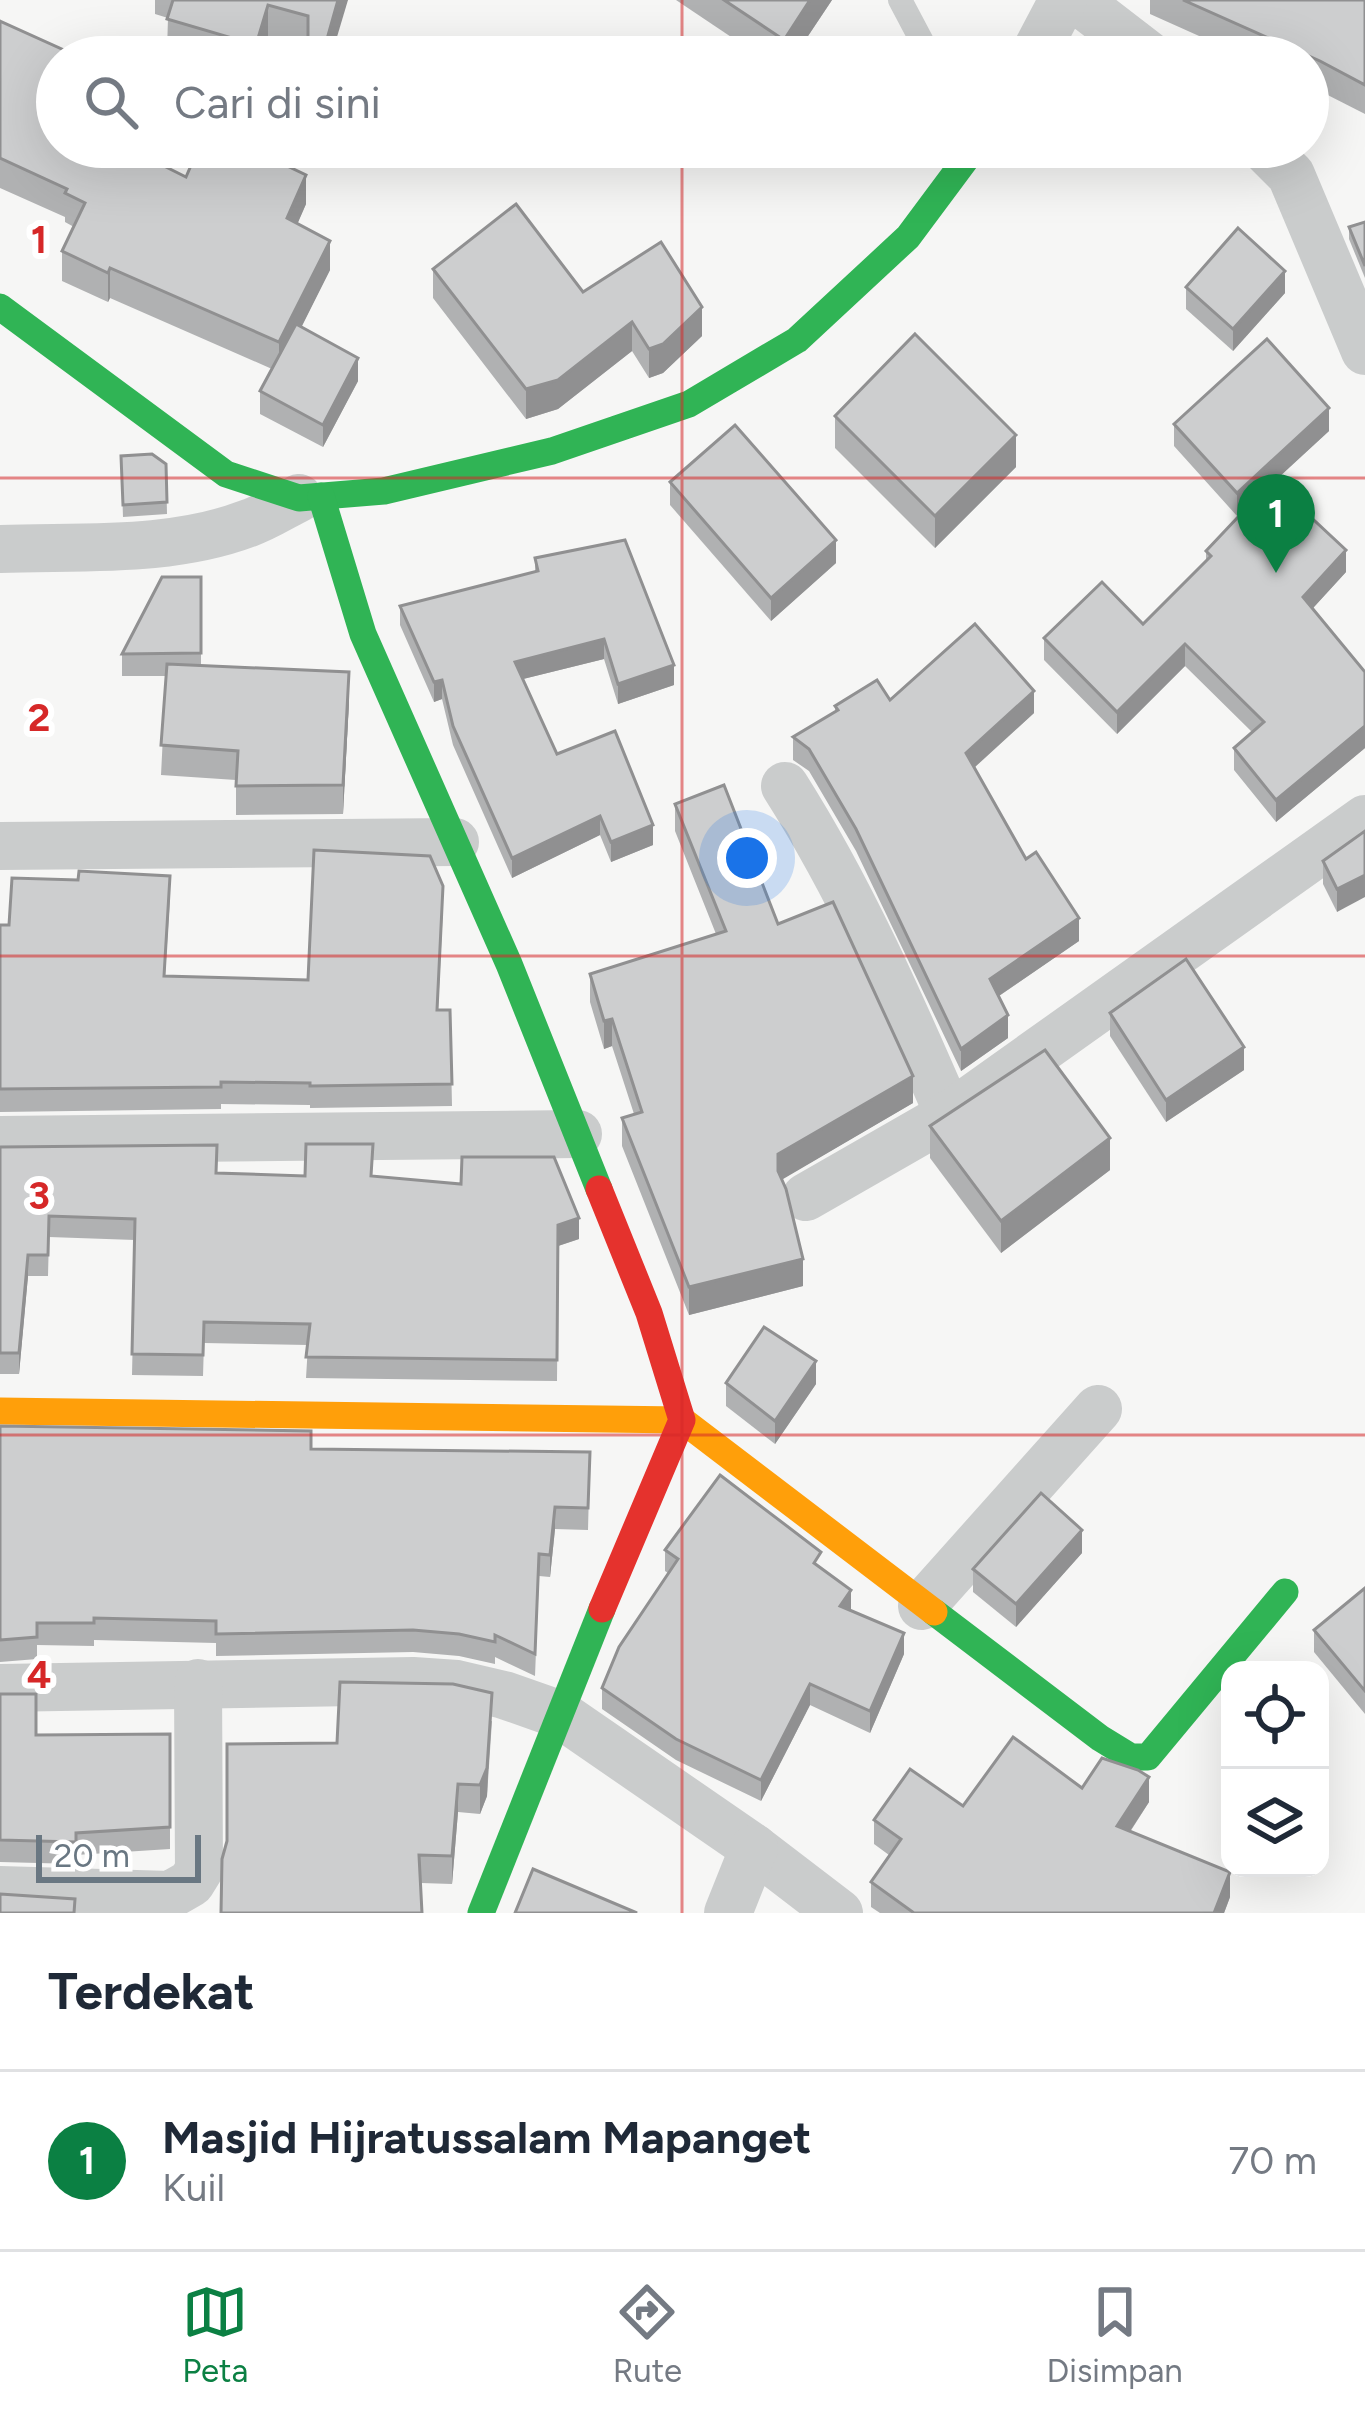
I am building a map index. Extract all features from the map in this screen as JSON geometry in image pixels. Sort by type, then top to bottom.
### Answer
[{"type":"street","points":[[1044,36],[1064,0]]},
{"type":"street","points":[[1077,0],[1124,36]]},
{"type":"street","points":[[0,549],[161,543],[201,537],[250,523],[310,497],[384,491],[552,451],[689,404],[797,340],[908,237],[959,168]]},
{"type":"street","points":[[1285,168],[1292,175],[1365,351]]},
{"type":"street","points":[[0,307],[226,474],[310,497]]},
{"type":"street","points":[[310,497],[362,634],[578,1134],[649,1313],[682,1420],[922,1606],[1131,1756],[1148,1757],[1285,1592]]},
{"type":"street","points":[[785,785],[829,855],[881,959],[949,1115]]},
{"type":"street","points":[[806,1197],[949,1115],[1365,819]]},
{"type":"street","points":[[0,846],[455,842]]},
{"type":"street","points":[[0,1140],[578,1134]]},
{"type":"street","points":[[922,1606],[1097,1409]]},
{"type":"street","points":[[0,1411],[682,1420]]},
{"type":"street","points":[[481,1913],[644,1503],[682,1420]]},
{"type":"street","points":[[0,1890],[77,1890],[146,1897],[170,1895],[191,1883],[200,1870],[198,1683]]},
{"type":"street","points":[[0,1688],[457,1684],[561,1715],[754,1848],[839,1913]]},
{"type":"street","points":[[728,1913],[754,1848]]},
{"type":"lane","points":[[901,0],[922,36]]},
{"type":"building","points":[[173,0],[338,0],[328,36],[308,36],[308,16],[268,5],[259,36],[225,36],[167,19]]},
{"type":"building","points":[[724,0],[810,0],[787,36],[778,36]]},
{"type":"building","points":[[1183,0],[1365,0],[1365,85],[1329,66],[1329,36],[1264,36]]},
{"type":"building","points":[[0,21],[36,37],[36,168],[168,168],[186,177],[190,168],[291,168],[306,175],[287,218],[330,241],[279,342],[62,251],[85,203],[65,193],[67,189],[0,158]]},
{"type":"building","points":[[516,204],[583,292],[661,242],[702,307],[663,344],[649,349],[632,322],[558,380],[526,389],[433,269]]},
{"type":"building","points":[[1365,222],[1365,266],[1349,227]]},
{"type":"building","points":[[1238,228],[1285,271],[1233,329],[1186,287]]},
{"type":"building","points":[[296,324],[358,358],[323,425],[260,391]]},
{"type":"building","points":[[915,334],[1016,435],[935,516],[835,416]]},
{"type":"building","points":[[1267,339],[1329,408],[1237,493],[1174,424]]},
{"type":"building","points":[[735,425],[836,540],[771,598],[670,482]]},
{"type":"building","points":[[152,454],[166,464],[167,502],[123,505],[121,456]]},
{"type":"building","points":[[1272,481],[1346,550],[1303,597],[1365,672],[1365,726],[1276,800],[1234,748],[1264,722],[1185,644],[1117,712],[1044,638],[1102,582],[1143,624],[1211,556],[1206,551]]},
{"type":"building","points":[[625,540],[674,665],[618,684],[604,639],[515,662],[557,754],[615,731],[653,825],[611,842],[600,816],[512,858],[453,726],[442,680],[434,682],[400,606],[538,571],[535,558]]},
{"type":"building","points":[[162,577],[201,577],[201,653],[122,654]]},
{"type":"building","points":[[975,624],[1034,691],[966,753],[1026,859],[1036,852],[1079,918],[990,979],[1008,1015],[961,1049],[856,829],[809,749],[793,737],[877,680],[890,700]]},
{"type":"building","points":[[167,664],[349,672],[343,785],[236,786],[238,751],[161,745]]},
{"type":"building","points":[[724,785],[778,924],[833,902],[913,1076],[778,1154],[778,1171],[803,1259],[689,1287],[622,1118],[642,1112],[612,1019],[604,1021],[590,974],[726,931],[675,804]]},
{"type":"building","points":[[1365,831],[1365,875],[1337,889],[1323,861]]},
{"type":"building","points":[[314,850],[430,856],[443,886],[437,1010],[450,1010],[452,1084],[221,1082],[221,1087],[0,1089],[0,925],[9,925],[12,878],[78,880],[79,871],[170,876],[164,976],[308,980]]},
{"type":"building","points":[[1186,959],[1244,1047],[1166,1100],[1110,1013]]},
{"type":"building","points":[[1045,1050],[1110,1138],[1001,1221],[930,1126]]},
{"type":"building","points":[[306,1144],[373,1144],[371,1176],[461,1184],[462,1157],[554,1157],[579,1218],[558,1225],[557,1360],[306,1357],[310,1324],[204,1322],[203,1355],[132,1354],[135,1219],[49,1216],[48,1255],[28,1255],[19,1353],[0,1353],[0,1147],[217,1145],[216,1173],[305,1176]]},
{"type":"building","points":[[764,1327],[816,1361],[775,1421],[726,1383]]},
{"type":"building","points":[[0,1426],[311,1431],[311,1449],[590,1452],[588,1508],[555,1507],[550,1555],[539,1554],[535,1654],[495,1635],[495,1642],[413,1630],[216,1634],[216,1621],[94,1618],[94,1623],[37,1623],[37,1637],[0,1640]]},
{"type":"building","points":[[720,1475],[821,1552],[814,1563],[851,1590],[840,1606],[904,1633],[870,1711],[810,1684],[761,1780],[676,1739],[602,1688],[619,1647],[678,1559],[665,1550]]},
{"type":"building","points":[[1041,1493],[1082,1530],[1016,1604],[973,1569]]},
{"type":"building","points":[[1365,1588],[1365,1691],[1314,1630]]},
{"type":"building","points":[[340,1682],[453,1684],[492,1693],[487,1768],[480,1785],[458,1784],[452,1856],[419,1855],[422,1913],[221,1913],[227,1744],[337,1743]]},
{"type":"building","points":[[0,1694],[36,1694],[36,1735],[170,1734],[170,1827],[76,1833],[76,1842],[0,1840]]},
{"type":"building","points":[[1013,1737],[1082,1788],[1102,1758],[1149,1777],[1117,1826],[1221,1868],[1221,1877],[1228,1877],[1214,1913],[914,1913],[871,1882],[901,1839],[874,1820],[910,1769],[963,1806]]},
{"type":"building","points":[[533,1869],[637,1913],[515,1913]]},
{"type":"building","points":[[0,1894],[75,1899],[74,1913],[0,1913]]},
{"type":"traffic: fast","points":[[0,307],[226,474],[299,498],[384,491],[552,451],[689,404],[797,340],[908,237],[959,168]]},
{"type":"traffic: fast","points":[[321,496],[363,634],[509,964],[599,1189]]},
{"type":"traffic: fast","points":[[934,1612],[1100,1738],[1131,1757],[1148,1757],[1285,1592]]},
{"type":"traffic: fast","points":[[481,1913],[602,1609]]},
{"type":"traffic: slow","points":[[0,1411],[682,1420],[934,1612]]},
{"type":"traffic: jam","points":[[599,1189],[649,1313],[682,1420],[602,1609]]},
{"type":"place","name":"Masjid Hijratussalam Mapanget","points":[[1276,573]]}]
